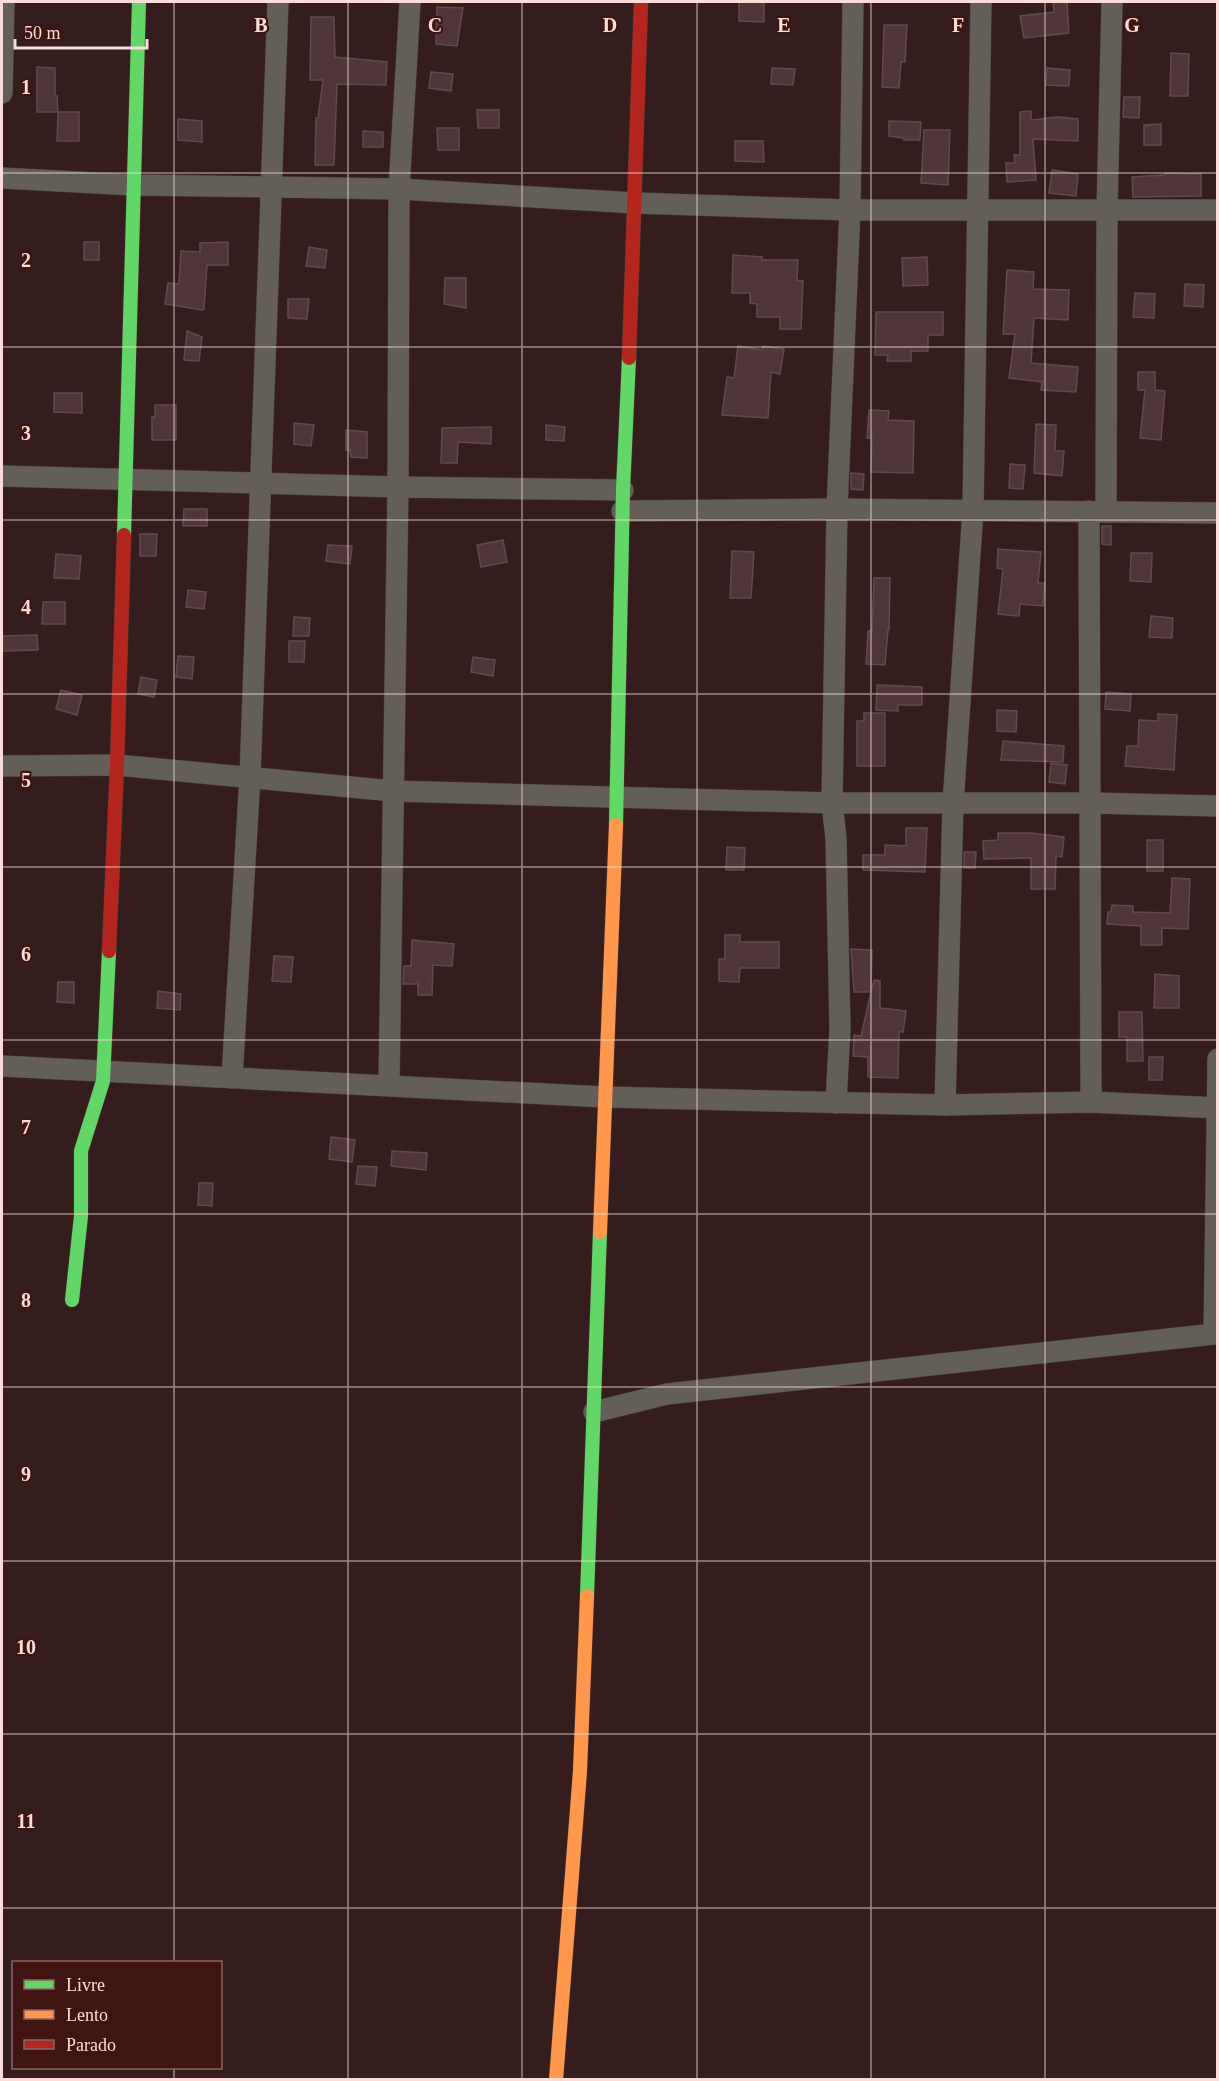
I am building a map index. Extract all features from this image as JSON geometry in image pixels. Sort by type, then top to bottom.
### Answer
[{"type":"street","points":[[2,93],[4,2]]},
{"type":"street","points":[[72,1300],[78,1270],[81,1152],[89,1122],[104,1087],[117,765],[139,2]]},
{"type":"street","points":[[232,1078],[250,777],[278,2]]},
{"type":"street","points":[[389,1086],[398,487],[399,189],[410,2]]},
{"type":"street","points":[[556,2079],[580,1771],[617,796],[623,500],[641,2]]},
{"type":"street","points":[[836,1103],[840,1016],[837,838],[832,803],[837,509],[850,210],[853,2]]},
{"type":"street","points":[[945,1105],[952,804],[974,510],[981,2]]},
{"type":"street","points":[[1091,1102],[1090,803],[1112,2]]},
{"type":"street","points":[[2,178],[273,189],[399,189],[635,203],[850,210],[1218,210]]},
{"type":"street","points":[[2,476],[398,487],[837,509],[1218,513]]},
{"type":"street","points":[[2,766],[117,765],[393,791],[832,803],[1090,803],[1218,806]]},
{"type":"street","points":[[594,1412],[667,1394],[1216,1334],[1218,1059]]},
{"type":"street","points":[[2,1066],[604,1097],[945,1105],[1091,1102],[1217,1108]]},
{"type":"building","points":[[739,2],[764,2],[764,22],[739,21]]},
{"type":"building","points":[[1053,2],[1067,2],[1069,33],[1024,38],[1020,16],[1054,12]]},
{"type":"building","points":[[437,7],[463,8],[457,46],[436,44]]},
{"type":"building","points":[[311,17],[334,17],[335,57],[387,62],[386,85],[337,84],[334,165],[315,165],[316,118],[318,118],[323,80],[310,80]]},
{"type":"building","points":[[884,25],[907,25],[905,62],[901,62],[899,88],[882,87]]},
{"type":"building","points":[[1171,53],[1189,54],[1188,96],[1170,96]]},
{"type":"building","points":[[37,67],[55,68],[55,96],[57,96],[58,112],[37,112]]},
{"type":"building","points":[[772,68],[795,69],[793,85],[771,84]]},
{"type":"building","points":[[1047,68],[1070,70],[1069,86],[1046,85]]},
{"type":"building","points":[[431,72],[453,74],[451,91],[429,88]]},
{"type":"building","points":[[1124,97],[1140,97],[1139,118],[1123,117]]},
{"type":"building","points":[[477,110],[499,110],[499,128],[478,128]]},
{"type":"building","points":[[1031,111],[1031,120],[1058,117],[1078,119],[1078,141],[1033,139],[1036,180],[1007,182],[1006,163],[1015,163],[1014,155],[1020,155],[1020,112]]},
{"type":"building","points":[[58,112],[79,112],[79,141],[57,141]]},
{"type":"building","points":[[178,119],[202,121],[202,142],[178,140]]},
{"type":"building","points":[[889,121],[921,122],[920,140],[904,140],[904,138],[889,136]]},
{"type":"building","points":[[1161,124],[1161,145],[1144,145],[1144,125]]},
{"type":"building","points":[[437,128],[459,128],[459,150],[438,150]]},
{"type":"building","points":[[924,130],[950,130],[948,185],[921,183]]},
{"type":"building","points":[[363,131],[383,132],[383,147],[363,147]]},
{"type":"building","points":[[735,141],[763,141],[764,162],[735,161]]},
{"type":"building","points":[[1052,170],[1078,174],[1076,196],[1049,193]]},
{"type":"building","points":[[1165,173],[1201,174],[1201,196],[1133,197],[1132,177],[1165,175]]},
{"type":"building","points":[[84,242],[99,242],[99,260],[84,260]]},
{"type":"building","points":[[228,242],[228,265],[207,265],[204,309],[165,304],[168,283],[179,284],[181,251],[200,252],[200,243]]},
{"type":"building","points":[[309,247],[327,250],[325,268],[306,266]]},
{"type":"building","points":[[733,255],[762,257],[762,260],[798,260],[797,280],[803,281],[801,329],[780,329],[780,317],[757,317],[757,304],[750,303],[750,293],[732,293]]},
{"type":"building","points":[[927,257],[928,285],[903,286],[902,258]]},
{"type":"building","points":[[1007,270],[1034,272],[1033,289],[1069,290],[1068,320],[1034,318],[1031,363],[1078,367],[1076,392],[1041,390],[1042,382],[1009,378],[1015,334],[1003,334]]},
{"type":"building","points":[[445,278],[466,278],[466,308],[444,304]]},
{"type":"building","points":[[1185,284],[1204,285],[1203,307],[1184,306]]},
{"type":"building","points":[[1135,293],[1155,294],[1154,318],[1133,317]]},
{"type":"building","points":[[288,299],[309,299],[307,319],[288,318]]},
{"type":"building","points":[[876,312],[943,312],[943,335],[928,335],[928,351],[911,351],[911,361],[887,361],[888,355],[875,355]]},
{"type":"building","points":[[187,331],[202,337],[199,361],[184,360]]},
{"type":"building","points":[[738,346],[762,350],[763,346],[784,349],[780,374],[771,372],[768,418],[722,415],[727,377],[734,378]]},
{"type":"building","points":[[1138,372],[1155,372],[1155,390],[1165,391],[1161,440],[1140,438],[1145,390],[1138,390]]},
{"type":"building","points":[[54,393],[82,393],[82,413],[54,412]]},
{"type":"building","points":[[155,405],[176,405],[176,440],[152,440],[152,417],[155,417]]},
{"type":"building","points":[[869,410],[889,411],[888,420],[914,421],[913,473],[871,472],[872,438],[867,438]]},
{"type":"building","points":[[294,423],[314,425],[311,446],[294,444]]},
{"type":"building","points":[[1036,424],[1056,425],[1055,451],[1064,451],[1062,476],[1034,473]]},
{"type":"building","points":[[546,425],[565,427],[564,441],[546,440]]},
{"type":"building","points":[[491,427],[491,444],[458,442],[457,463],[441,463],[442,428]]},
{"type":"building","points":[[346,430],[367,432],[367,458],[351,457],[350,450],[346,450]]},
{"type":"building","points":[[1010,464],[1025,465],[1023,489],[1009,488]]},
{"type":"building","points":[[851,473],[864,474],[863,490],[851,489]]},
{"type":"building","points":[[184,509],[207,509],[207,526],[183,526]]},
{"type":"building","points":[[1102,526],[1111,526],[1111,545],[1102,544]]},
{"type":"building","points":[[140,534],[157,534],[156,556],[140,556]]},
{"type":"building","points":[[503,540],[507,562],[481,567],[477,545]]},
{"type":"building","points":[[328,545],[352,546],[350,564],[326,561]]},
{"type":"building","points":[[998,549],[1041,552],[1038,583],[1045,583],[1043,606],[1020,604],[1019,616],[998,614],[1003,569],[997,568]]},
{"type":"building","points":[[732,551],[754,552],[751,598],[730,598]]},
{"type":"building","points":[[1131,553],[1152,553],[1151,582],[1130,581]]},
{"type":"building","points":[[56,554],[81,556],[79,579],[54,578]]},
{"type":"building","points":[[874,578],[890,578],[889,630],[885,665],[866,664],[868,631],[872,631]]},
{"type":"building","points":[[188,590],[206,592],[204,609],[186,607]]},
{"type":"building","points":[[43,602],[65,602],[65,624],[42,624]]},
{"type":"building","points":[[1151,616],[1173,618],[1172,638],[1149,637]]},
{"type":"building","points":[[294,617],[310,618],[309,636],[293,636]]},
{"type":"building","points":[[37,635],[38,650],[2,651],[3,636]]},
{"type":"building","points":[[289,641],[305,641],[304,662],[289,662]]},
{"type":"building","points":[[178,656],[194,657],[192,679],[176,677]]},
{"type":"building","points":[[473,657],[495,660],[493,676],[471,672]]},
{"type":"building","points":[[141,677],[157,680],[154,697],[138,694]]},
{"type":"building","points":[[877,685],[922,687],[922,705],[898,705],[898,711],[876,710]]},
{"type":"building","points":[[61,690],[82,695],[77,715],[56,709]]},
{"type":"building","points":[[1106,692],[1131,694],[1130,711],[1105,709]]},
{"type":"building","points":[[997,710],[1017,711],[1016,732],[997,731]]},
{"type":"building","points":[[864,713],[885,713],[885,766],[857,766],[857,721],[864,721]]},
{"type":"building","points":[[1158,714],[1177,715],[1174,770],[1125,766],[1127,746],[1138,746],[1139,720],[1158,721]]},
{"type":"building","points":[[1003,741],[1064,746],[1063,762],[1001,760]]},
{"type":"building","points":[[1051,763],[1067,765],[1065,784],[1049,782]]},
{"type":"building","points":[[906,828],[927,828],[925,872],[863,870],[863,855],[885,855],[885,845],[906,846]]},
{"type":"building","points":[[998,833],[1030,833],[1064,837],[1062,857],[1056,856],[1055,889],[1031,889],[1031,858],[984,859],[983,841],[998,840]]},
{"type":"building","points":[[1147,840],[1163,840],[1163,871],[1147,871]]},
{"type":"building","points":[[727,847],[745,848],[744,870],[726,870]]},
{"type":"building","points":[[964,852],[976,852],[975,868],[964,868]]},
{"type":"building","points":[[1172,878],[1190,879],[1188,929],[1162,928],[1162,945],[1141,945],[1141,926],[1107,924],[1108,912],[1111,912],[1112,905],[1133,906],[1133,912],[1170,913]]},
{"type":"building","points":[[725,935],[740,935],[740,942],[779,942],[779,968],[740,968],[739,982],[719,981],[719,959],[725,959]]},
{"type":"building","points":[[412,940],[454,944],[452,966],[433,965],[432,995],[418,995],[418,984],[403,984],[404,966],[411,966]]},
{"type":"building","points":[[851,949],[872,950],[871,991],[874,980],[880,981],[880,1008],[906,1011],[903,1032],[899,1032],[898,1078],[868,1077],[868,1057],[853,1056],[854,1035],[861,1036],[871,992],[854,992]]},
{"type":"building","points":[[274,956],[293,957],[291,982],[272,981]]},
{"type":"building","points":[[1155,974],[1179,976],[1179,1008],[1154,1008]]},
{"type":"building","points":[[58,982],[74,982],[74,1003],[57,1002]]},
{"type":"building","points":[[158,991],[181,994],[180,1010],[157,1008]]},
{"type":"building","points":[[1119,1012],[1142,1012],[1143,1061],[1127,1061],[1127,1037],[1119,1037]]},
{"type":"building","points":[[1149,1057],[1163,1057],[1162,1080],[1149,1080]]},
{"type":"building","points":[[331,1137],[355,1140],[352,1162],[329,1159]]},
{"type":"building","points":[[392,1151],[427,1153],[426,1170],[391,1166]]},
{"type":"building","points":[[358,1166],[377,1167],[375,1186],[356,1184]]},
{"type":"building","points":[[199,1183],[213,1183],[212,1206],[198,1205]]},
{"type":"traffic: fast","points":[[124,535],[139,2]]},
{"type":"traffic: fast","points":[[616,825],[623,490],[629,358]]},
{"type":"traffic: fast","points":[[72,1300],[81,1216],[81,1151],[103,1081],[109,951]]},
{"type":"traffic: fast","points":[[587,1596],[600,1232]]},
{"type":"traffic: slow","points":[[600,1232],[616,825]]},
{"type":"traffic: slow","points":[[556,2080],[580,1771],[587,1596]]},
{"type":"traffic: jam","points":[[629,358],[641,2]]},
{"type":"traffic: jam","points":[[109,951],[124,535]]}]
